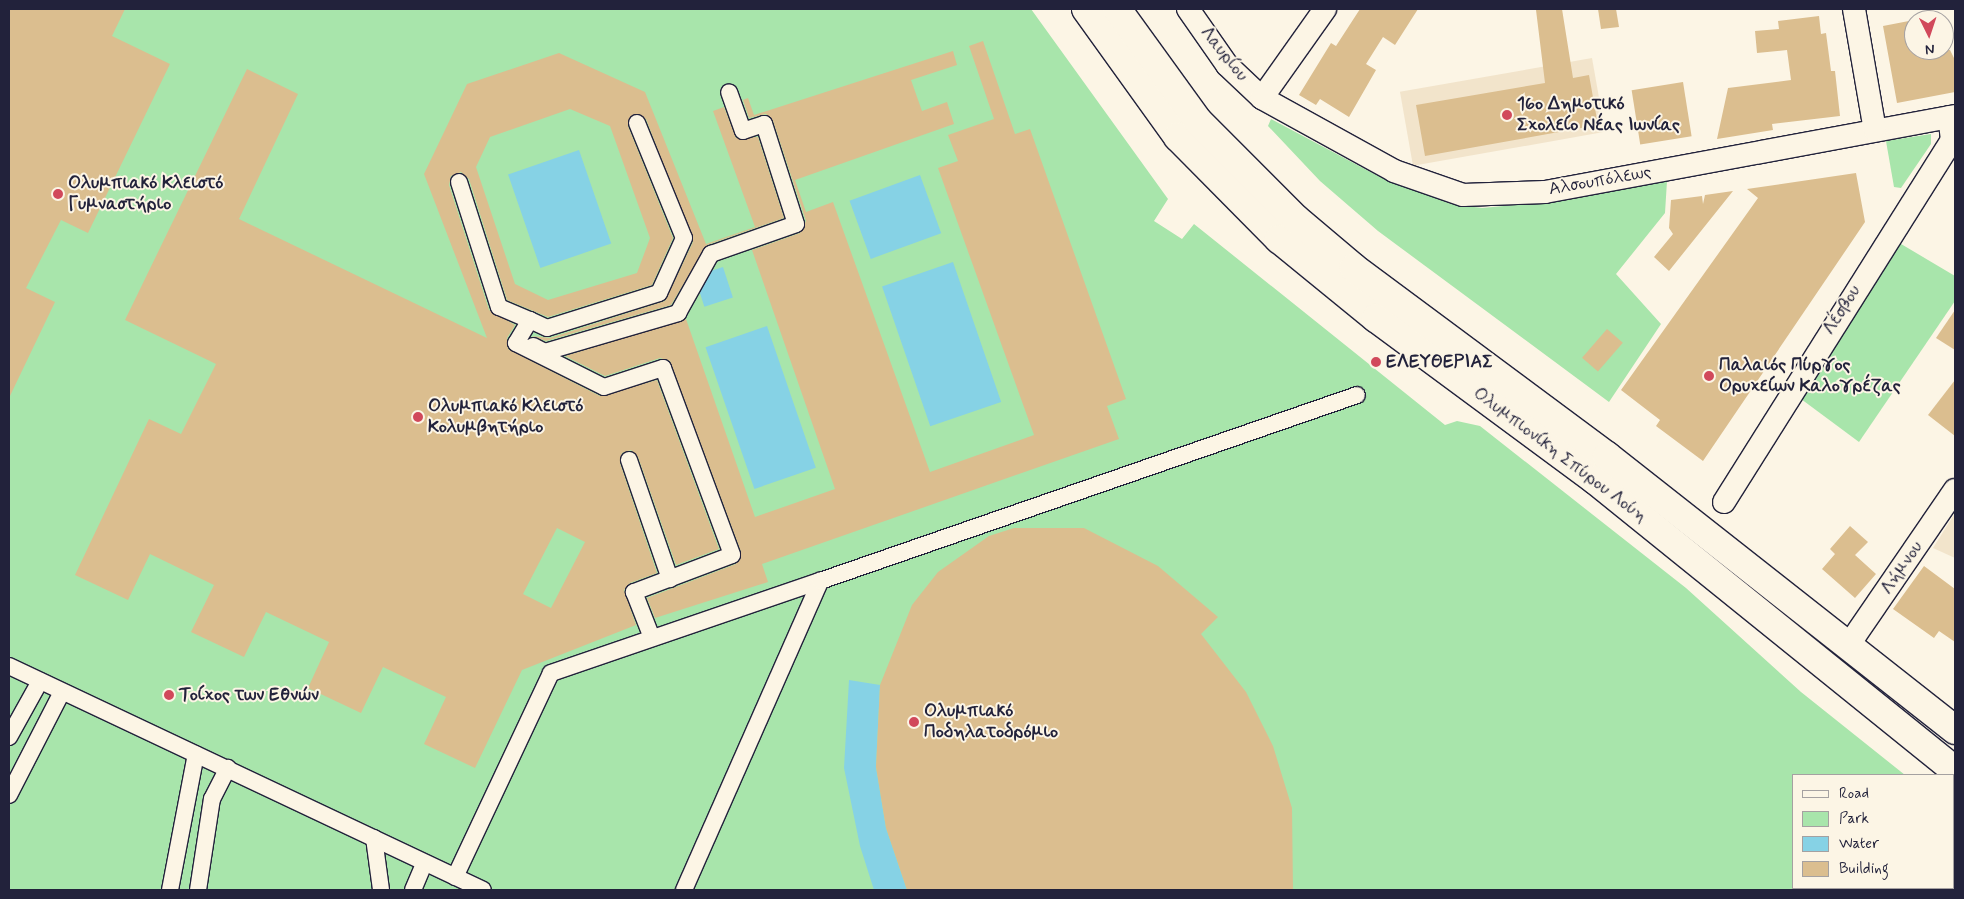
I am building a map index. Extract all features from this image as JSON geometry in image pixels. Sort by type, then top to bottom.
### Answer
[{"type":"main road","name":"Ολυμπιονίκη Σπύρου Λούη","points":[[1086,9],[1178,137],[1279,239],[1376,318],[1595,480],[1955,770]]},
{"type":"main road","name":"Ολυμπιονίκη Σπύρου Λούη","points":[[1117,9],[1198,121],[1296,219],[1361,274],[1607,456],[1955,730]]},
{"type":"street","name":"Λαυρίου","points":[[1188,9],[1228,65],[1262,98]]},
{"type":"street","points":[[1262,98],[1325,9]]},
{"type":"street","points":[[1854,9],[1875,130]]},
{"type":"street","points":[[518,339],[545,352],[678,313],[711,254],[796,224],[764,124],[743,131],[729,92]]},
{"type":"street","name":"Αλσουπόλεως","points":[[1262,98],[1394,171],[1463,195],[1545,192],[1952,117]]},
{"type":"street","name":"Λέσβου","points":[[1724,502],[1952,140],[1952,117]]},
{"type":"street","points":[[459,182],[499,307],[547,328],[659,293],[684,238],[637,123]]},
{"type":"street","points":[[530,320],[516,343],[604,387],[663,368],[732,555],[634,592],[652,638]]},
{"type":"street","points":[[455,877],[551,673],[1357,395]]},
{"type":"street","points":[[629,460],[670,579]]},
{"type":"street","name":"Λήμνου","points":[[1848,646],[1955,490]]},
{"type":"street","points":[[684,890],[820,581]]},
{"type":"street","points":[[9,666],[228,768],[424,864],[483,890]]},
{"type":"street","points":[[9,737],[40,681]]},
{"type":"street","points":[[9,795],[62,692]]},
{"type":"street","points":[[170,890],[196,754]]},
{"type":"street","points":[[198,890],[212,798],[228,768]]},
{"type":"street","points":[[374,838],[381,890]]},
{"type":"street","points":[[413,890],[424,864]]},
{"type":"shaded area","name":"16ο Δημοτικό Σχολείο Νέας Ιωνίας","points":[[1592,58],[1605,132],[1413,166],[1400,92]]},
{"type":"shaded area","points":[[1955,513],[1955,558],[1933,548]]},
{"type":"green space","points":[[9,9],[1031,9],[1168,199],[1154,221],[1182,239],[1194,224],[1445,425],[1457,421],[1480,426],[1686,588],[1801,692],[1904,774],[1792,774],[1792,889],[1954,889],[1954,852],[1955,890],[9,890]]},
{"type":"green space","points":[[1271,119],[1378,176],[1451,204],[1482,208],[1526,204],[1667,181],[1665,213],[1616,274],[1661,324],[1609,402],[1378,231],[1320,181],[1268,126]]},
{"type":"green space","points":[[1931,134],[1931,144],[1901,188],[1894,187],[1886,141]]},
{"type":"green space","points":[[1896,241],[1955,276],[1955,301],[1859,442],[1797,396]]},
{"type":"water","points":[[579,150],[611,244],[540,268],[508,174]]},
{"type":"water","points":[[920,175],[941,233],[871,259],[850,201]]},
{"type":"water","points":[[953,262],[1001,402],[930,426],[882,286]]},
{"type":"water","points":[[723,267],[733,297],[704,307],[694,276]]},
{"type":"water","points":[[767,326],[816,468],[754,489],[706,347]]},
{"type":"water","points":[[849,680],[880,685],[876,767],[886,828],[907,890],[874,890],[860,846],[844,768]]},
{"type":"building","name":"Ολυμπιακό Κλειστό Γυμναστήριο","points":[[9,9],[125,9],[112,36],[170,64],[88,233],[61,220],[26,288],[55,302],[9,398]]},
{"type":"building","points":[[1360,9],[1418,9],[1395,45],[1383,37],[1366,64],[1376,70],[1349,117],[1320,99],[1316,105],[1299,95],[1331,43],[1336,46]]},
{"type":"building","name":"16ο Δημοτικό Σχολείο Νέας Ιωνίας","points":[[1562,9],[1573,78],[1589,75],[1598,125],[1425,156],[1416,105],[1545,83],[1536,10]]},
{"type":"building","points":[[1598,9],[1616,9],[1619,27],[1601,29]]},
{"type":"building","points":[[1819,16],[1821,34],[1826,33],[1831,71],[1835,71],[1840,116],[1772,124],[1773,130],[1717,139],[1728,88],[1791,80],[1787,50],[1757,53],[1755,31],[1779,29],[1778,21]]},
{"type":"building","points":[[1904,22],[1904,60],[1954,60],[1954,58],[1955,92],[1897,103],[1883,26]]},
{"type":"building","points":[[983,41],[1015,134],[1030,129],[1126,399],[1107,406],[1119,439],[762,564],[768,582],[655,618],[647,598],[736,564],[741,552],[670,361],[660,358],[605,376],[565,356],[686,319],[755,517],[835,489],[752,250],[800,233],[806,221],[773,121],[766,114],[749,118],[743,100],[748,98],[754,115],[953,51],[957,65],[911,80],[922,111],[947,102],[954,124],[795,180],[806,212],[833,202],[930,472],[1034,435],[938,168],[958,161],[948,135],[994,119],[969,46]]},
{"type":"building","name":"Ολυμπιακό Κλειστό Κολυμβητήριο","points":[[559,53],[645,92],[706,244],[755,227],[713,111],[724,107],[736,138],[758,137],[784,218],[707,245],[671,305],[546,341],[532,336],[550,338],[665,301],[693,242],[646,119],[634,114],[628,126],[673,238],[652,285],[548,317],[507,300],[469,179],[461,172],[451,176],[449,185],[489,310],[515,325],[507,338],[508,349],[600,396],[657,380],[719,549],[676,565],[638,457],[631,450],[622,453],[620,463],[657,573],[630,583],[624,590],[636,625],[522,670],[475,768],[424,744],[446,697],[383,667],[361,713],[308,688],[329,642],[266,612],[244,657],[191,632],[214,585],[150,554],[128,600],[75,575],[149,419],[181,434],[216,364],[125,320],[247,69],[298,94],[239,219],[487,338],[424,174],[467,84]],"holes":[[[570,109],[610,126],[650,238],[637,273],[548,300],[515,284],[476,167],[490,137]],[[557,528],[585,542],[551,608],[523,594]]]},
{"type":"building","points":[[1683,82],[1692,136],[1640,144],[1632,90]]},
{"type":"building","points":[[1856,173],[1865,222],[1703,461],[1656,426],[1660,420],[1621,390],[1758,198],[1747,189]]},
{"type":"building","points":[[1733,191],[1669,271],[1654,257],[1673,234],[1669,228],[1671,200],[1702,196],[1703,204],[1705,195]]},
{"type":"building","points":[[1955,310],[1955,350],[1936,338]]},
{"type":"building","points":[[1607,329],[1623,343],[1598,371],[1582,358]]},
{"type":"building","points":[[1955,380],[1955,436],[1928,415]]},
{"type":"building","points":[[1850,526],[1868,542],[1855,555],[1876,574],[1855,598],[1822,569],[1835,554],[1830,549]]},
{"type":"building","points":[[1014,528],[1084,528],[1158,566],[1218,617],[1201,634],[1246,692],[1273,746],[1292,808],[1293,890],[907,890],[886,828],[876,767],[880,685],[912,605],[938,572],[989,536]]},
{"type":"building","points":[[1924,566],[1955,589],[1955,642],[1939,631],[1934,638],[1893,609]]},
{"type":"place","name":"16ο Δημοτικό Σχολείο Νέας Ιωνίας","points":[[1507,115]]},
{"type":"place","name":"Ολυμπιακό Κλειστό Γυμναστήριο","points":[[58,194]]},
{"type":"place","name":"ΕΛΕΥΘΕΡΙΑΣ","points":[[1376,362]]},
{"type":"place","name":"Παλαιός Πύργος Ορυχείων Καλογρέζας","points":[[1709,376]]},
{"type":"place","name":"Ολυμπιακό Κλειστό Κολυμβητήριο","points":[[418,417]]},
{"type":"place","name":"Τοίχος των Εθνών","points":[[169,695]]},
{"type":"place","name":"Ολυμπιακό Ποδηλατοδρόμιο","points":[[914,722]]}]
